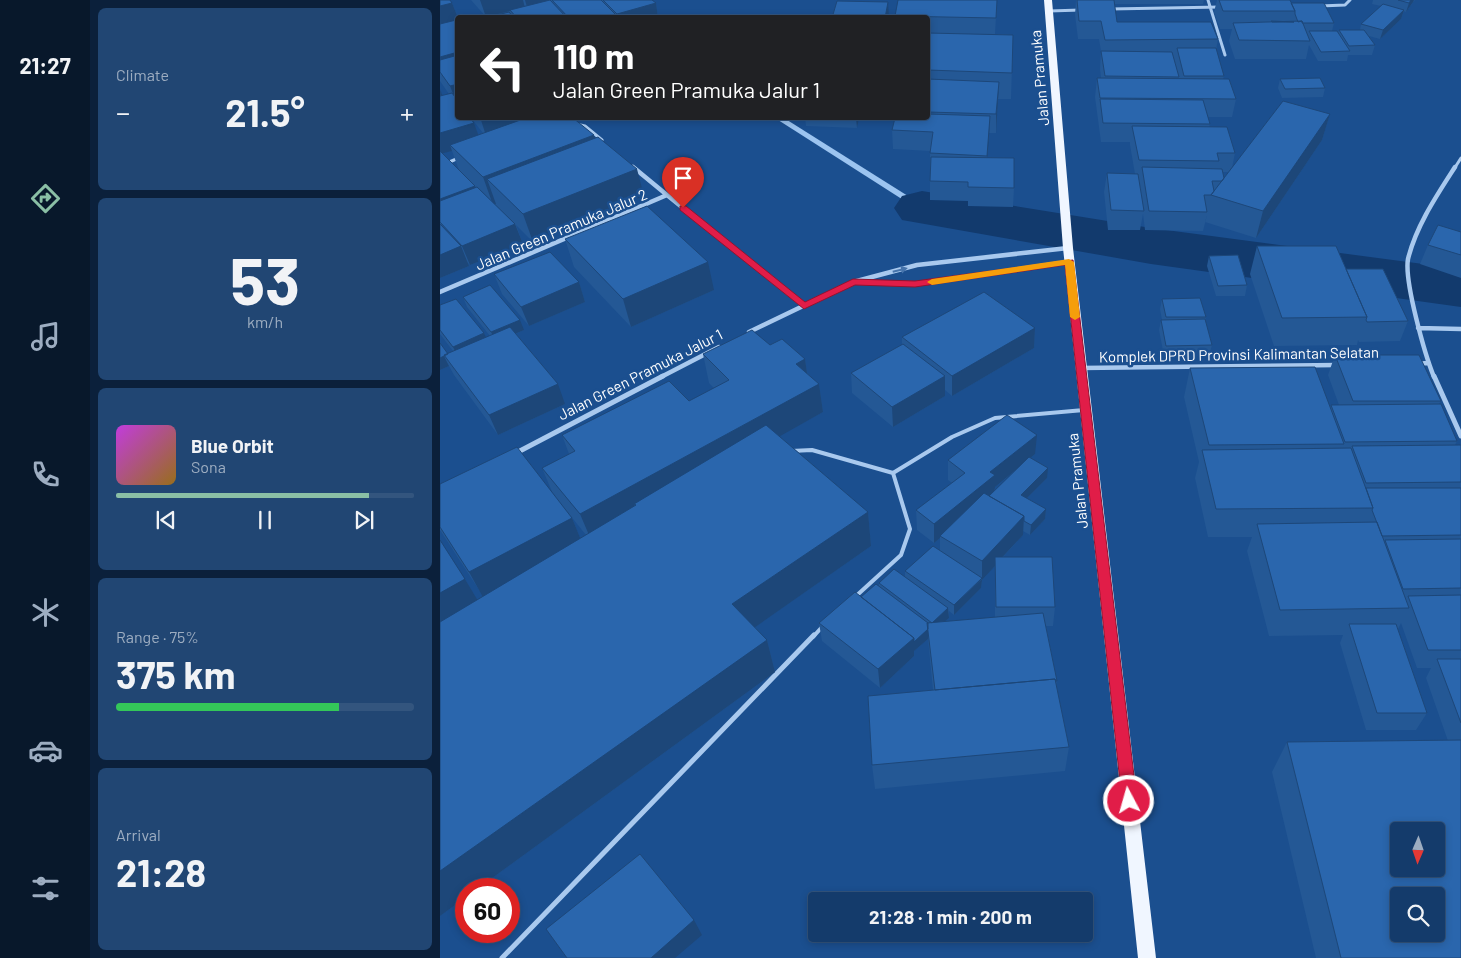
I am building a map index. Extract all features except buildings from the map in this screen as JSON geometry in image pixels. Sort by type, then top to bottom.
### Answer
[{"type":"main road","name":"Jalan Pramuka","points":[[1048,0],[1068,250],[1147,958]]},
{"type":"street","points":[[1208,0],[1225,55]]},
{"type":"street","points":[[1316,6],[1345,5],[1350,0]]},
{"type":"street","points":[[1106,9],[1229,6]]},
{"type":"street","points":[[1049,11],[1087,10]]},
{"type":"street","points":[[570,123],[585,126],[607,145]]},
{"type":"street","points":[[440,166],[466,155]]},
{"type":"street","points":[[1461,158],[1428,209],[1408,260],[1412,302],[1428,364],[1461,436]]},
{"type":"street","points":[[630,164],[668,196]]},
{"type":"street","name":"Jalan Green Pramuka Jalur 2","points":[[440,292],[668,196],[804,306]]},
{"type":"street","name":"Jalan Green Pramuka Jalur 1","points":[[853,282],[915,284],[1068,250]]},
{"type":"street","name":"Jalan Green Pramuka Jalur 1","points":[[744,335],[853,282],[917,266],[1068,250]]},
{"type":"street","points":[[1418,328],[1461,329]]},
{"type":"street","name":"Jalan Green Pramuka Jalur 1","points":[[509,456],[726,343]]},
{"type":"street","name":"Komplek DPRD Provinsi Kalimantan Selatan","points":[[1081,368],[1349,364]]},
{"type":"street","points":[[1408,364],[1428,364]]},
{"type":"lane","points":[[786,452],[812,450],[893,472],[952,437],[995,418],[1086,410]]},
{"type":"lane","points":[[853,599],[901,555],[910,529],[893,472]]},
{"type":"lane","points":[[502,958],[826,624]]},
{"type":"waterway","points":[[782,120],[922,208]]},
{"type":"waterway","points":[[922,208],[1151,246],[1461,288]]},
{"type":"slow traffic","points":[[932,282],[1069,262],[1075,317]]},
{"type":"route","points":[[683,208],[804,306],[853,282],[915,284],[1069,262],[1129,801]]}]
